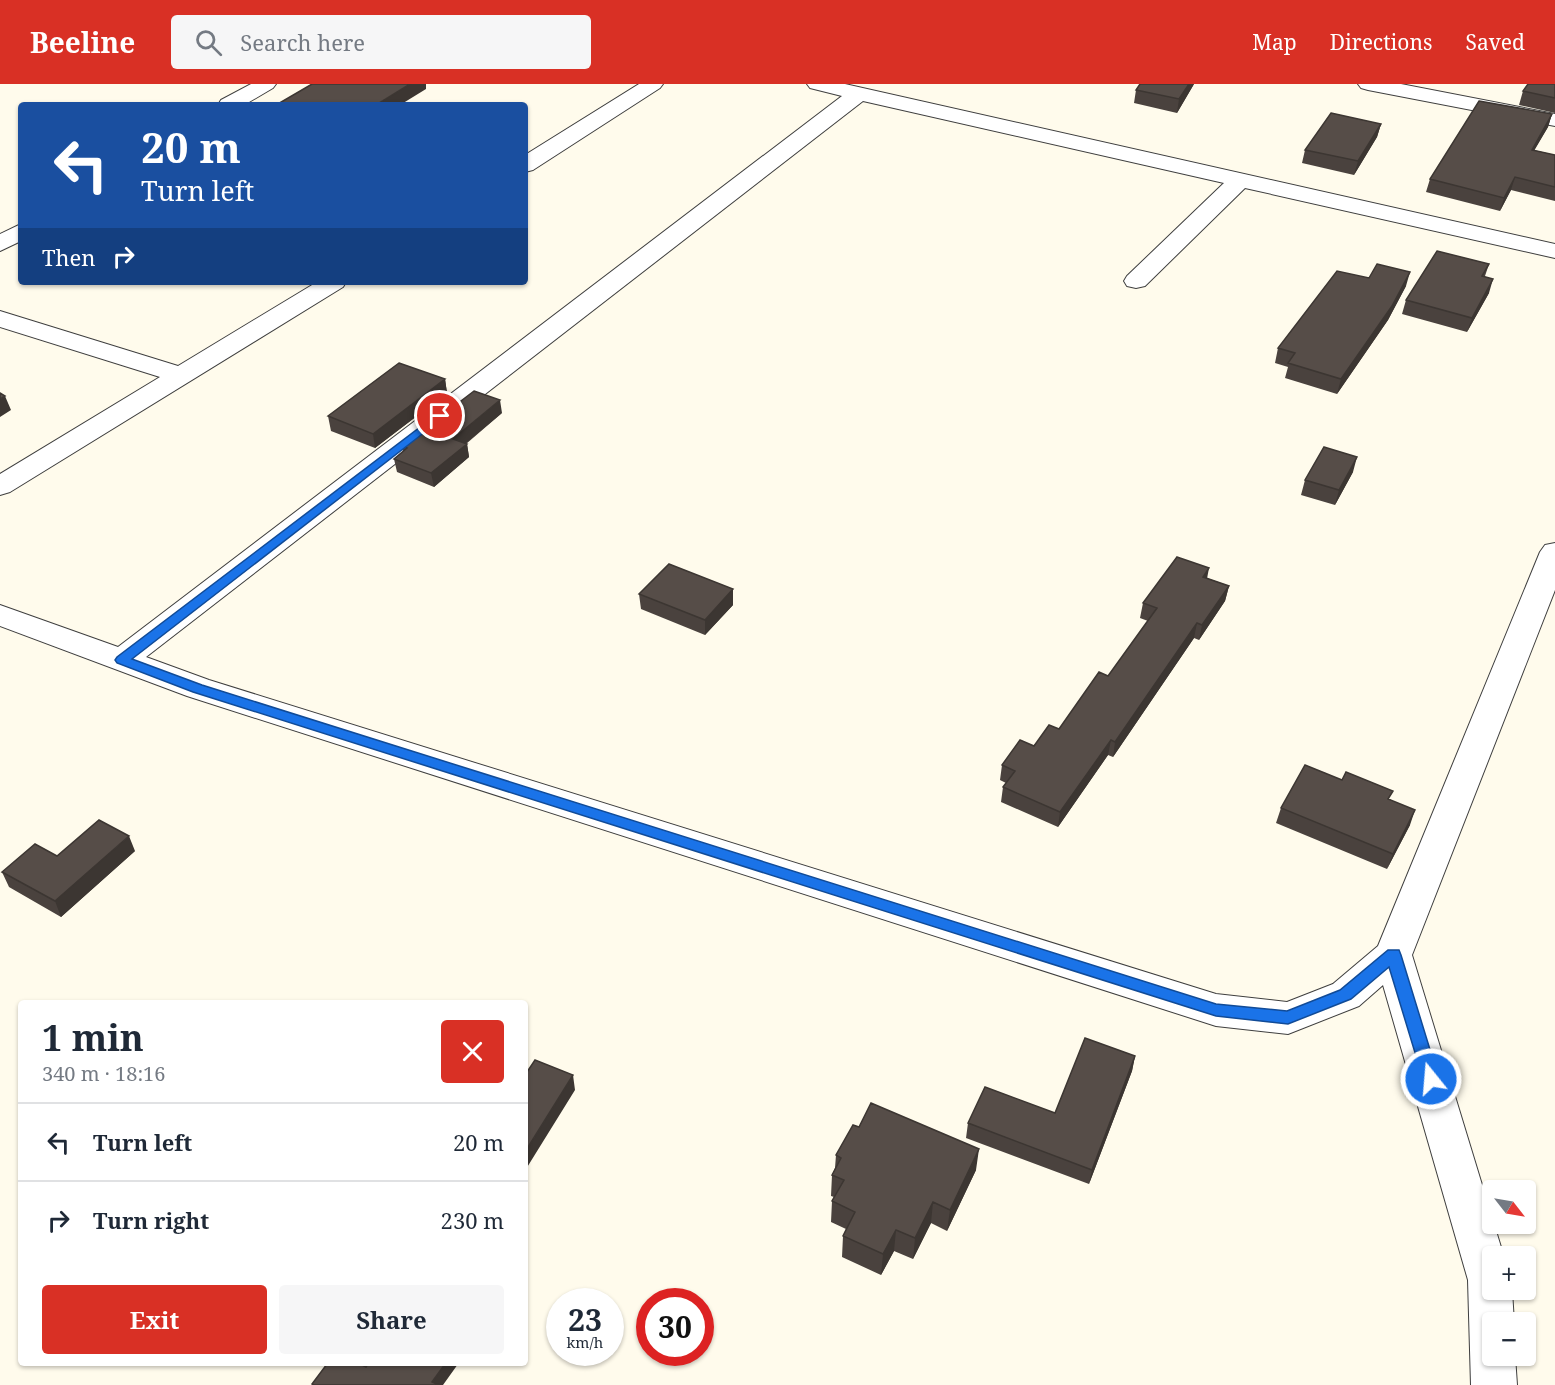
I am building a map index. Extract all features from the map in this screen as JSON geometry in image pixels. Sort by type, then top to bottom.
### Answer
[{"type":"street","points":[[234,102],[266,84]]},
{"type":"street","points":[[528,163],[653,84]]},
{"type":"street","points":[[817,84],[1555,251]]},
{"type":"street","points":[[1368,84],[1555,120]]},
{"type":"street","points":[[122,660],[858,94]]},
{"type":"street","points":[[1136,281],[1240,180]]},
{"type":"street","points":[[0,244],[18,233]]},
{"type":"street","points":[[0,486],[329,285]]},
{"type":"street","points":[[0,318],[181,375]]},
{"type":"street","points":[[0,615],[209,692],[1216,1010],[1288,1018],[1346,994],[1393,955],[1555,552]]},
{"type":"street","points":[[1393,955],[1490,1280],[1494,1385]]},
{"type":"building","points":[[312,84],[410,84],[381,102],[281,102]]},
{"type":"building","points":[[1140,84],[1189,84],[1179,99],[1136,90]]},
{"type":"building","points":[[1528,84],[1555,84],[1555,98],[1523,91]]},
{"type":"building","points":[[1479,101],[1552,114],[1532,150],[1555,155],[1555,187],[1515,177],[1504,198],[1430,179]]},
{"type":"building","points":[[1331,113],[1381,124],[1358,161],[1305,150]]},
{"type":"building","points":[[1437,251],[1489,264],[1482,276],[1493,279],[1472,318],[1406,300]]},
{"type":"building","points":[[1377,264],[1410,272],[1392,306],[1341,379],[1288,363],[1295,353],[1278,348],[1337,271],[1369,278]]},
{"type":"building","points":[[399,363],[445,379],[373,434],[328,416]]},
{"type":"building","points":[[474,391],[500,400],[453,439],[467,444],[431,473],[394,459],[407,448],[402,446]]},
{"type":"building","points":[[1324,447],[1357,457],[1339,490],[1305,480]]},
{"type":"building","points":[[1177,557],[1209,568],[1203,577],[1229,586],[1202,625],[1197,623],[1115,742],[1111,740],[1060,812],[1003,787],[1015,771],[1002,765],[1020,740],[1034,746],[1049,725],[1059,729],[1099,672],[1108,676],[1157,608],[1143,603]]},
{"type":"building","points":[[669,564],[733,589],[705,620],[639,594]]},
{"type":"building","points":[[1305,765],[1342,780],[1346,772],[1393,791],[1388,799],[1415,810],[1393,854],[1281,808]]},
{"type":"building","points":[[99,820],[129,836],[55,901],[2,872],[35,844],[57,856]]},
{"type":"building","points":[[1085,1038],[1135,1056],[1092,1170],[968,1123],[985,1087],[1055,1113]]},
{"type":"building","points":[[535,1060],[573,1075],[528,1147],[528,1070]]},
{"type":"building","points":[[871,1103],[979,1149],[950,1210],[933,1202],[915,1238],[896,1230],[883,1254],[843,1236],[855,1212],[832,1201],[844,1180],[832,1175],[841,1158],[836,1155],[853,1125],[859,1127]]},
{"type":"building","points":[[326,1366],[444,1366],[432,1382],[439,1385],[312,1384]]},
{"type":"route","points":[[440,416],[122,660],[198,688],[1216,1010],[1288,1018],[1346,994],[1393,955],[1431,1079]]}]
